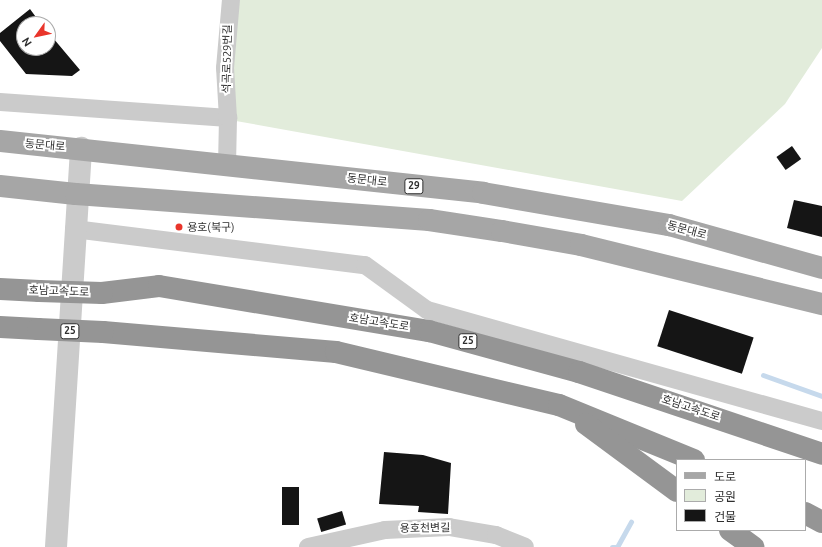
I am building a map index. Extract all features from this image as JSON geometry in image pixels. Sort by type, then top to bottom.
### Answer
[{"type":"highway","name":"호남고속도로","points":[[0,289],[102,293],[159,286],[429,330],[580,372],[747,427],[822,454]]},
{"type":"highway","name":"25","points":[[0,327],[103,332],[336,352],[559,405],[692,459]]},
{"type":"highway","points":[[559,405],[676,490]]},
{"type":"highway","points":[[806,514],[822,522]]},
{"type":"highway","points":[[731,531],[753,547]]},
{"type":"main road","name":"동문대로","points":[[0,141],[81,148],[483,193],[669,225],[822,268]]},
{"type":"main road","points":[[0,186],[76,194],[429,220],[581,245],[822,304]]},
{"type":"street","name":"석곡로529번길","points":[[227,164],[228,118],[225,68],[231,0]]},
{"type":"street","points":[[0,102],[228,118]]},
{"type":"street","points":[[56,547],[76,194],[81,148]]},
{"type":"street","points":[[74,229],[365,265],[427,310],[822,421]]},
{"type":"street","name":"용호천변길","points":[[308,547],[372,540],[409,527],[449,527],[496,535],[526,547]]},
{"type":"green space","points":[[239,0],[822,0],[822,48],[785,104],[682,201],[236,121],[232,67]]},
{"type":"building","points":[[30,9],[35,16],[21,16]]},
{"type":"building","points":[[16,20],[16,56],[56,56],[56,42],[80,70],[72,76],[26,74],[0,41],[0,33]]},
{"type":"building","points":[[792,146],[801,159],[786,170],[776,157]]},
{"type":"building","points":[[794,200],[822,206],[822,237],[787,228]]},
{"type":"building","points":[[669,310],[754,338],[742,374],[657,346]]},
{"type":"building","points":[[384,452],[423,455],[451,463],[448,514],[418,512],[419,506],[379,504]]},
{"type":"building","points":[[282,487],[299,487],[299,525],[282,525]]},
{"type":"building","points":[[342,511],[346,524],[321,532],[317,519]]},
{"type":"waterway","points":[[763,375],[822,396]]},
{"type":"waterway","points":[[612,547],[617,547],[631,522]]},
{"type":"place","name":"용호(북구)","points":[[179,227]]}]
